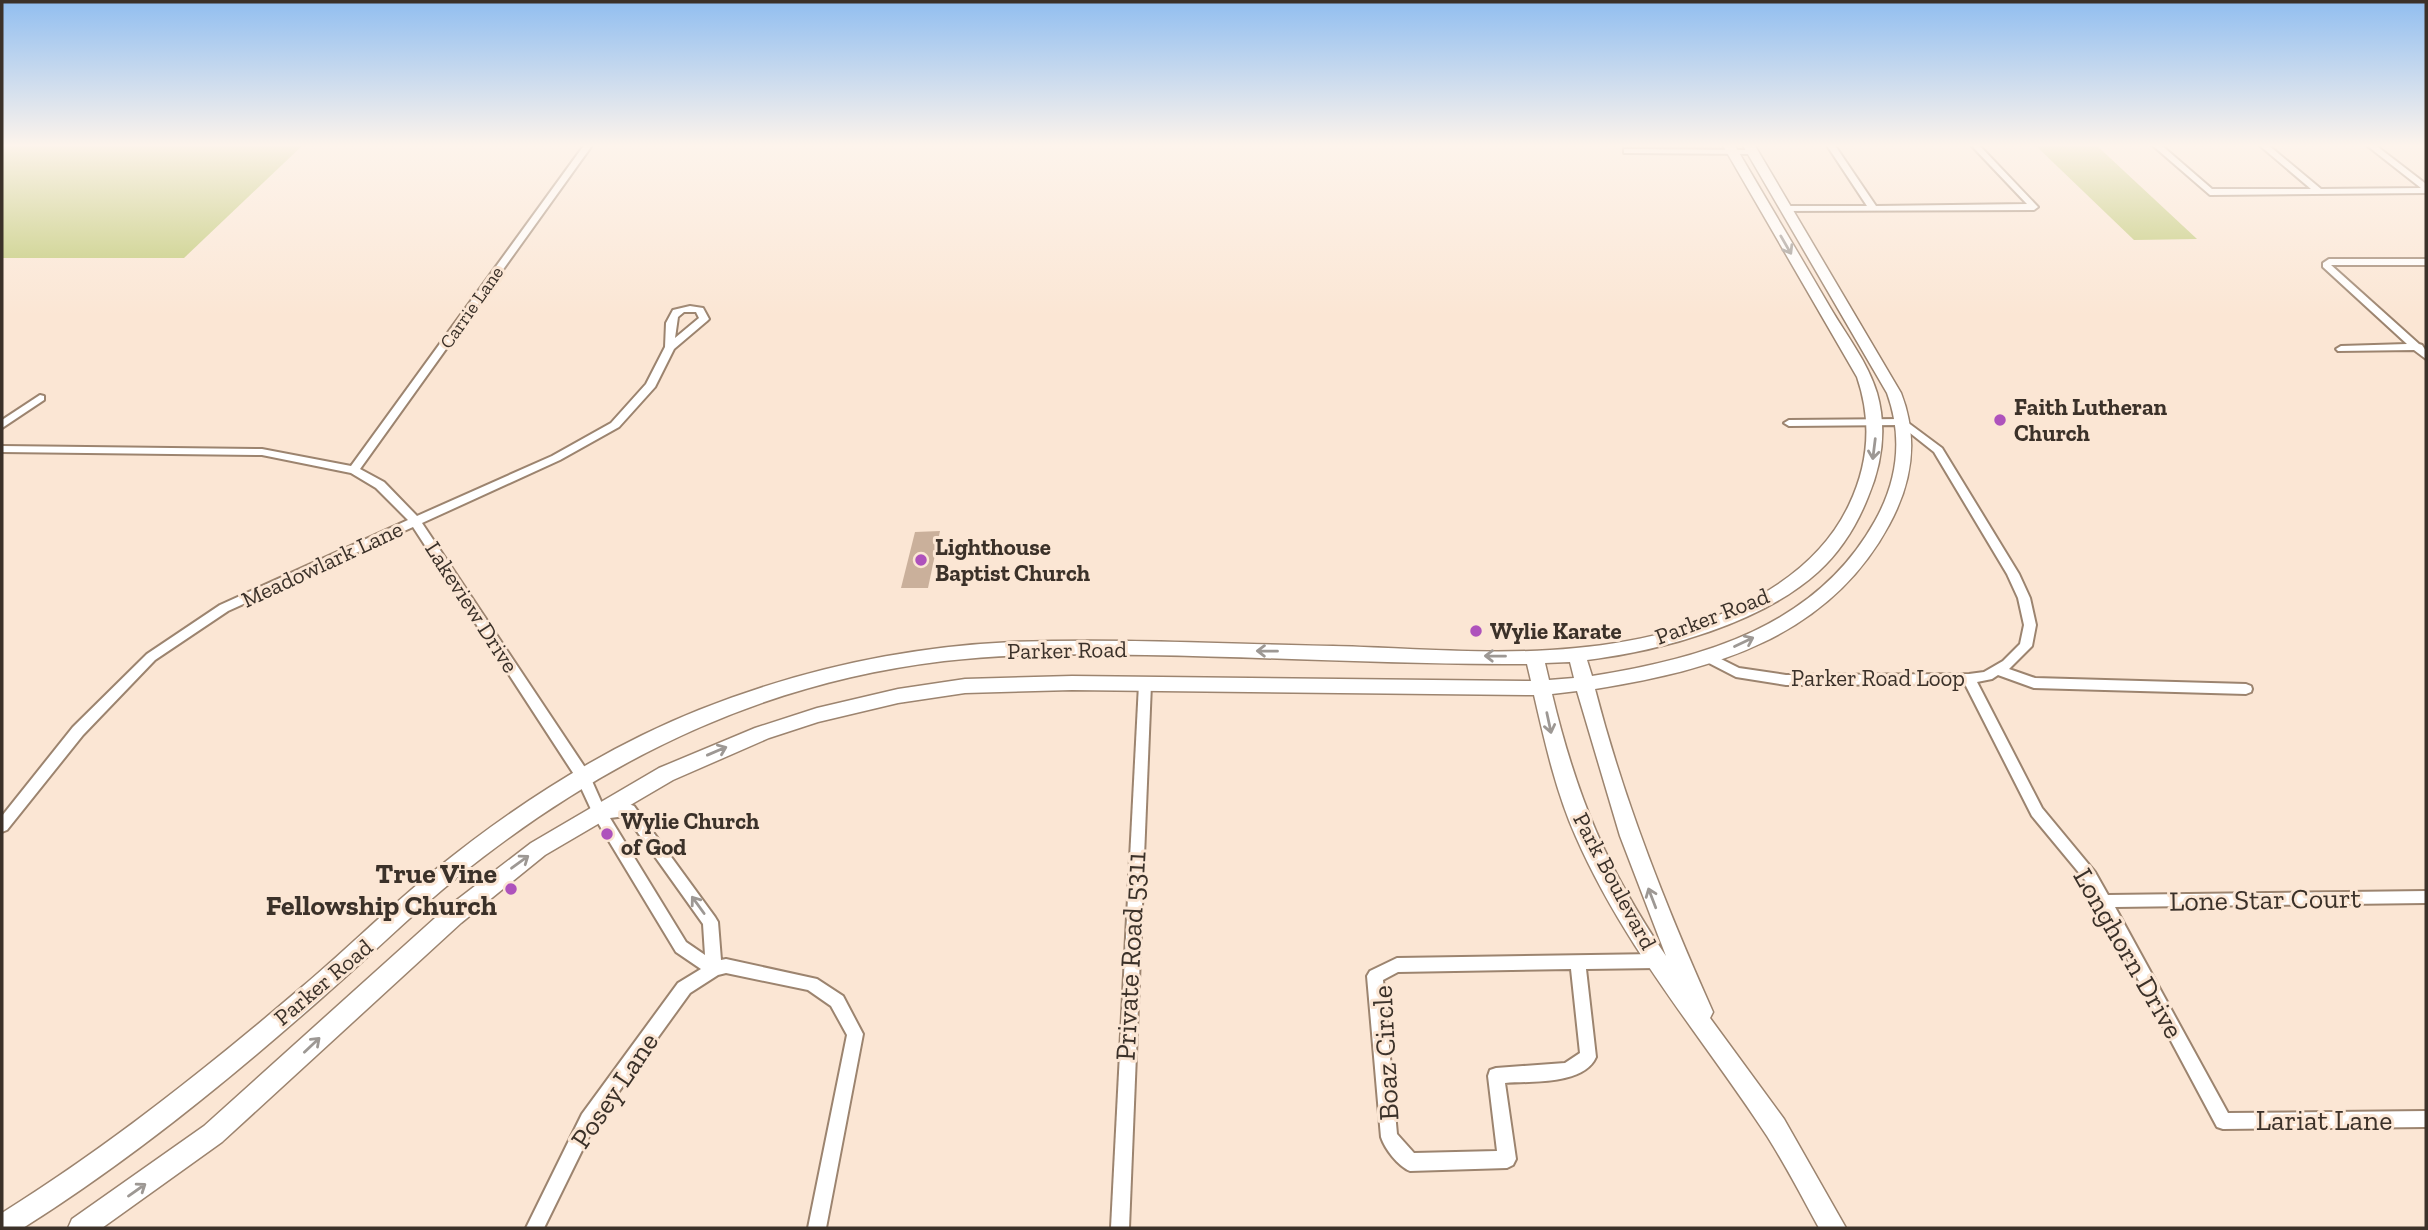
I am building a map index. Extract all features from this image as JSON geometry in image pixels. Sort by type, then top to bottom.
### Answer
[{"type":"main road","name":"Parker Road","points":[[2,1227],[170,1112],[446,874],[583,776],[698,717],[751,696],[825,674],[940,654],[1069,648],[1577,655],[1660,638],[1757,603],[1793,583],[1819,561],[1842,536],[1872,468],[1874,402],[1864,377],[1769,201]]},
{"type":"main road","name":"Parker Road","points":[[81,1228],[213,1134],[492,882],[538,849],[666,774],[716,751],[831,712],[898,696],[964,687],[1144,684],[1541,688],[1584,685],[1656,672],[1709,658],[1756,637],[1823,599],[1872,549],[1897,492],[1903,468],[1903,422],[1881,365],[1780,201]]},
{"type":"main road","name":"Park Boulevard","points":[[1577,655],[1639,863],[1670,946],[1720,1050]]},
{"type":"main road","name":"Park Boulevard","points":[[1534,656],[1551,734],[1587,838],[1657,961],[1768,1117],[1833,1228]]},
{"type":"street","name":"Carrie Lane","points":[[354,470],[548,201]]},
{"type":"street","points":[[1869,201],[1873,208]]},
{"type":"street","points":[[1786,209],[2034,206],[2030,201]]},
{"type":"street","points":[[2426,262],[2329,262],[2326,265],[2421,347],[2426,356]]},
{"type":"street","name":"Meadowlark Lane","points":[[2,826],[78,731],[151,657],[225,608],[556,458],[615,425],[651,385],[670,347]]},
{"type":"street","points":[[2341,349],[2421,347]]},
{"type":"street","points":[[2,425],[40,398]]},
{"type":"street","points":[[1789,423],[1903,422]]},
{"type":"street","name":"Parker Road Loop","points":[[1709,658],[1736,672],[1786,680],[1969,679],[1998,670],[2026,646],[2030,625],[2024,598],[1942,456],[1931,443],[1903,422]]},
{"type":"street","name":"Lakeview Drive","points":[[2,449],[262,452],[354,470],[380,485],[415,521],[583,776],[600,814],[681,947],[714,969]]},
{"type":"street","points":[[1998,670],[2034,683],[2246,689]]},
{"type":"street","name":"Longhorn Drive","points":[[1969,679],[2037,812],[2090,876],[2223,1121]]},
{"type":"street","name":"Private Road 5311","points":[[1120,1228],[1144,684]]},
{"type":"street","points":[[600,814],[629,810],[646,832],[710,922],[714,969],[726,966],[811,984],[837,1001],[855,1034],[817,1228]]},
{"type":"street","name":"Lone Star Court","points":[[2104,901],[2426,897]]},
{"type":"street","name":"Boaz Circle","points":[[1578,962],[1588,1057],[1568,1071],[1496,1076],[1507,1159],[1410,1162],[1389,1137],[1375,976],[1397,965],[1578,962],[1657,961]]},
{"type":"street","name":"Posey Lane","points":[[535,1228],[588,1120],[684,988],[714,969]]},
{"type":"street","name":"Lariat Lane","points":[[2223,1121],[2426,1119]]},
{"type":"green space","points":[[2,201],[244,201],[184,258],[2,258]]},
{"type":"green space","points":[[2094,201],[2157,201],[2197,239],[2134,240]]},
{"type":"building","name":"Lighthouse Baptist Church","points":[[940,531],[928,588],[901,588],[915,532]]},
{"type":"place","name":"Faith Lutheran Church","points":[[2000,420]]},
{"type":"place","name":"Lighthouse Baptist Church","points":[[921,560]]},
{"type":"place","name":"Wylie Karate","points":[[1476,631]]},
{"type":"place","name":"Wylie Church of God","points":[[607,834]]},
{"type":"place","name":"True Vine Fellowship Church","points":[[511,889]]}]
